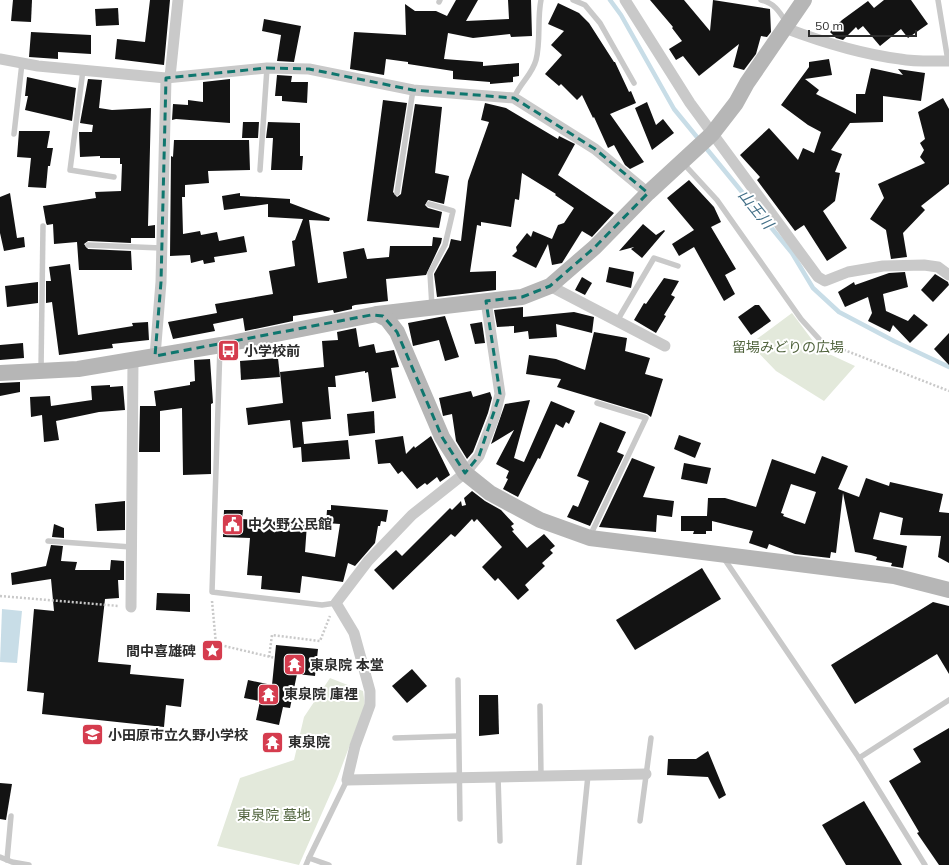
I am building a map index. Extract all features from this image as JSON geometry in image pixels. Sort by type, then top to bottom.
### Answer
[{"type":"street","points":[[155,356],[161,282],[168,78],[178,0]]},
{"type":"street","points":[[625,0],[690,103],[818,276],[825,281],[848,272],[883,266],[924,265],[938,267],[949,275]]},
{"type":"street","points":[[0,373],[78,369],[220,345],[377,314],[522,297],[550,286],[595,248],[648,193],[687,159],[712,134],[736,103],[747,83],[804,0]]},
{"type":"street","points":[[786,26],[826,44],[901,60],[949,61]]},
{"type":"street","points":[[0,59],[83,70],[168,78],[267,68],[309,69],[413,90],[514,98],[595,150],[648,193]]},
{"type":"street","points":[[550,286],[665,346]]},
{"type":"street","points":[[486,301],[500,394],[495,415],[479,456],[465,473],[412,515],[368,561],[336,603],[354,633],[370,691],[370,705],[355,746],[347,780],[646,774]]},
{"type":"street","points":[[377,314],[387,319],[397,332],[442,437],[465,473],[490,493],[540,520],[590,538],[627,544],[721,554],[894,576],[949,590]]},
{"type":"street","points":[[131,607],[133,360]]},
{"type":"lane","points":[[514,98],[518,87],[532,71],[536,59],[541,0]]},
{"type":"lane","points":[[573,0],[584,5],[600,23],[634,83]]},
{"type":"lane","points":[[760,0],[769,2],[776,7],[786,26]]},
{"type":"lane","points":[[938,0],[949,61]]},
{"type":"lane","points":[[14,134],[22,63]]},
{"type":"lane","points":[[260,170],[267,68]]},
{"type":"lane","points":[[83,70],[70,170],[114,177]]},
{"type":"lane","points":[[397,193],[413,90]]},
{"type":"lane","points":[[687,159],[797,313],[820,340]]},
{"type":"lane","points":[[429,204],[453,210],[445,245],[430,273],[432,307]]},
{"type":"lane","points":[[41,372],[43,226]]},
{"type":"lane","points":[[88,245],[161,248]]},
{"type":"lane","points":[[617,320],[654,258],[678,266]]},
{"type":"lane","points":[[220,345],[212,592],[322,605],[336,603]]},
{"type":"lane","points":[[590,538],[646,418],[597,403]]},
{"type":"lane","points":[[48,541],[131,547]]},
{"type":"lane","points":[[721,554],[859,758],[925,865]]},
{"type":"lane","points":[[458,680],[460,819]]},
{"type":"lane","points":[[859,758],[949,700]]},
{"type":"lane","points":[[540,706],[541,776]]},
{"type":"lane","points":[[395,738],[458,736]]},
{"type":"lane","points":[[640,821],[651,738]]},
{"type":"lane","points":[[579,865],[588,775]]},
{"type":"lane","points":[[498,777],[500,841]]},
{"type":"lane","points":[[306,865],[347,780]]},
{"type":"lane","points":[[7,860],[11,816]]},
{"type":"lane","points":[[0,857],[30,865]]},
{"type":"lane","points":[[309,858],[329,865]]},
{"type":"path","points":[[820,340],[949,391]]},
{"type":"path","points":[[212,592],[216,644],[275,658]]},
{"type":"path","points":[[0,596],[131,607]]},
{"type":"path","points":[[269,657],[272,635],[320,641],[336,603]]},
{"type":"highlighted area","points":[[267,68],[309,69],[413,90],[514,98],[595,149],[648,193],[595,247],[550,286],[522,297],[486,301],[500,394],[479,456],[465,473],[442,437],[397,332],[383,316],[371,315],[155,356],[161,282],[166,78]]},
{"type":"green space","name":"留場みどりの広場","points":[[792,313],[813,341],[827,353],[855,366],[824,401],[776,371],[750,344]]},
{"type":"green space","name":"東泉院 墓地","points":[[330,678],[363,691],[365,705],[337,779],[299,865],[217,846],[240,778],[294,760],[304,717]]},
{"type":"water","points":[[2,609],[22,611],[17,663],[0,662]]},
{"type":"building","points":[[13,0],[32,0],[31,22],[11,21]]},
{"type":"building","points":[[150,0],[170,0],[164,65],[115,59],[117,39],[145,42]]},
{"type":"building","points":[[456,0],[478,0],[466,21],[509,19],[508,0],[531,0],[532,36],[511,37],[510,34],[473,38],[448,33],[444,59],[483,62],[483,66],[519,63],[519,76],[513,77],[513,82],[490,84],[490,82],[453,79],[453,71],[386,59],[384,75],[350,69],[354,32],[406,35],[405,4],[415,11],[436,11],[447,16]]},
{"type":"building","points":[[650,0],[684,0],[710,31],[713,0],[770,9],[771,32],[767,37],[761,36],[756,54],[744,70],[733,67],[739,44],[699,76],[683,56],[676,60],[669,49],[682,41],[672,28],[673,27]]},
{"type":"building","points":[[884,0],[911,0],[928,24],[908,38],[901,29],[880,46],[863,26],[858,30],[856,27],[843,40],[836,38],[830,32],[842,20],[868,1],[874,8]]},
{"type":"building","points":[[558,3],[579,13],[589,23],[615,62],[629,92],[631,91],[636,103],[610,114],[644,162],[630,169],[625,165],[614,145],[608,148],[582,95],[577,100],[561,84],[559,86],[545,74],[562,55],[551,45],[564,31],[548,24]]},
{"type":"building","points":[[118,8],[119,25],[96,26],[95,9]]},
{"type":"building","points":[[264,19],[301,26],[294,62],[277,61],[281,35],[262,31]]},
{"type":"building","points":[[31,32],[91,35],[91,54],[58,52],[58,59],[29,57]]},
{"type":"building","points":[[829,59],[832,75],[805,79],[819,90],[816,94],[856,114],[856,94],[865,94],[871,68],[903,75],[898,69],[925,73],[921,101],[883,96],[883,122],[850,123],[831,150],[842,154],[835,172],[840,173],[835,201],[823,211],[847,248],[827,261],[804,225],[795,231],[757,180],[760,177],[740,155],[769,128],[798,160],[803,148],[814,153],[821,132],[808,125],[781,105],[809,67],[809,62]]},
{"type":"building","points":[[277,75],[292,76],[291,82],[308,82],[307,103],[282,101],[282,96],[275,96]]},
{"type":"building","points":[[27,77],[76,88],[72,121],[25,110],[28,96],[25,96]]},
{"type":"building","points":[[88,79],[102,80],[99,108],[112,110],[151,108],[148,226],[155,225],[155,238],[131,238],[131,243],[88,241],[84,244],[88,249],[131,251],[132,270],[79,270],[77,242],[54,244],[53,224],[47,225],[46,223],[43,206],[96,198],[95,192],[121,191],[122,164],[120,164],[120,158],[100,158],[100,156],[80,157],[79,132],[92,132],[93,125],[80,123]]},
{"type":"building","points":[[230,79],[230,123],[176,119],[172,120],[173,104],[188,105],[188,100],[203,102],[203,82]]},
{"type":"building","points":[[943,98],[949,109],[949,184],[921,206],[925,210],[903,233],[907,257],[891,259],[886,230],[870,219],[884,198],[878,184],[925,163],[920,157],[924,150],[920,143],[925,139],[918,112]]},
{"type":"building","points":[[383,100],[407,103],[393,192],[397,197],[401,194],[415,104],[442,107],[435,173],[449,176],[444,204],[428,200],[425,205],[428,208],[442,212],[439,228],[367,221]]},
{"type":"building","points":[[647,102],[656,125],[663,119],[674,133],[652,150],[635,108]]},
{"type":"building","points":[[485,103],[506,108],[558,139],[559,136],[575,144],[558,175],[614,213],[592,237],[582,231],[562,263],[552,265],[548,244],[536,268],[512,256],[517,251],[516,247],[527,233],[531,237],[533,231],[552,239],[558,225],[564,223],[574,208],[555,195],[556,194],[522,173],[519,200],[515,199],[511,227],[481,222],[481,226],[477,225],[470,272],[496,271],[496,290],[437,297],[434,274],[449,247],[451,239],[461,241],[468,181],[489,122],[481,120]]},
{"type":"building","points":[[243,122],[259,122],[258,138],[242,138]]},
{"type":"building","points":[[268,122],[300,123],[300,156],[303,156],[302,170],[271,170],[273,138],[266,138]]},
{"type":"building","points":[[19,131],[50,131],[47,148],[53,148],[50,166],[48,166],[46,188],[28,187],[31,158],[17,157]]},
{"type":"building","points":[[174,140],[249,140],[250,170],[208,171],[209,183],[185,185],[185,197],[182,197],[183,234],[200,231],[201,235],[217,232],[219,241],[244,236],[247,252],[214,257],[215,262],[204,264],[203,260],[191,263],[190,255],[170,256],[171,156],[173,157]]},
{"type":"building","points":[[689,180],[714,207],[721,222],[711,227],[736,269],[725,275],[735,294],[724,301],[694,247],[679,256],[672,244],[694,230],[667,198]]},
{"type":"building","points":[[10,193],[17,238],[24,237],[25,247],[4,251],[0,233],[0,197]]},
{"type":"building","points":[[240,193],[240,196],[290,199],[290,203],[330,218],[329,221],[309,220],[318,283],[347,278],[343,252],[364,248],[367,259],[389,257],[390,246],[432,246],[433,237],[442,238],[441,243],[426,275],[386,279],[388,301],[355,305],[352,306],[352,309],[334,313],[333,310],[293,316],[293,321],[245,331],[243,318],[213,324],[215,331],[173,339],[168,322],[217,313],[215,304],[273,294],[269,271],[295,266],[292,241],[295,240],[303,219],[268,217],[268,204],[224,210],[222,196]]},
{"type":"building","points":[[643,224],[656,235],[664,230],[665,231],[642,258],[631,249],[634,247],[619,251]]},
{"type":"building","points":[[70,264],[78,335],[133,326],[132,323],[148,322],[149,340],[112,344],[113,348],[59,355],[52,302],[46,303],[46,281],[51,281],[49,267]]},
{"type":"building","points":[[609,267],[634,272],[631,288],[606,282]]},
{"type":"building","points":[[905,272],[908,287],[883,294],[886,311],[908,321],[914,314],[928,325],[910,343],[893,325],[890,332],[868,321],[872,313],[868,297],[845,307],[838,292],[854,282],[855,285],[889,273]]},
{"type":"building","points":[[935,274],[948,282],[949,285],[933,302],[921,290]]},
{"type":"building","points":[[582,277],[592,283],[585,295],[575,290]]},
{"type":"building","points":[[664,278],[679,281],[671,295],[675,297],[664,315],[666,316],[656,333],[634,320],[644,303],[646,304]]},
{"type":"building","points":[[38,282],[38,303],[7,307],[5,286]]},
{"type":"building","points":[[755,305],[759,305],[771,321],[751,335],[738,317]]},
{"type":"building","points":[[523,307],[523,317],[574,312],[594,317],[592,333],[556,324],[557,337],[529,339],[528,331],[514,333],[514,326],[497,327],[494,310]]},
{"type":"building","points":[[445,316],[459,357],[445,361],[439,340],[413,346],[408,323]]},
{"type":"building","points":[[482,322],[485,343],[475,344],[470,324]]},
{"type":"building","points":[[356,328],[359,347],[374,344],[376,353],[394,350],[399,367],[391,368],[396,398],[372,402],[368,372],[365,373],[365,371],[335,376],[336,387],[328,387],[331,419],[302,422],[304,444],[348,440],[350,459],[302,462],[301,447],[293,448],[290,420],[248,425],[246,408],[283,403],[280,372],[324,367],[322,341],[338,340],[337,332]]},
{"type":"building","points":[[594,332],[627,338],[625,351],[650,358],[645,374],[663,379],[651,417],[647,414],[557,387],[561,379],[526,374],[529,355],[556,359],[585,370]]},
{"type":"building","points":[[949,333],[949,365],[934,349]]},
{"type":"building","points":[[23,343],[24,358],[0,360],[0,345]]},
{"type":"building","points":[[278,358],[280,377],[241,380],[240,361]]},
{"type":"building","points":[[210,359],[213,403],[211,404],[211,474],[183,475],[182,408],[160,411],[160,452],[139,452],[140,406],[156,406],[154,391],[190,385],[190,382],[195,381],[194,360]]},
{"type":"building","points":[[20,382],[20,392],[0,396],[0,383]]},
{"type":"building","points":[[110,385],[110,387],[123,386],[125,410],[99,412],[56,421],[59,440],[44,442],[42,415],[31,417],[30,397],[50,396],[51,406],[92,400],[91,386]]},
{"type":"building","points":[[471,391],[473,397],[490,392],[492,398],[488,413],[473,452],[467,459],[456,441],[452,414],[443,416],[439,398]]},
{"type":"building","points":[[530,400],[514,458],[524,462],[551,401],[575,411],[569,424],[566,422],[563,428],[556,424],[540,459],[538,458],[518,497],[503,489],[508,479],[506,478],[509,471],[496,464],[514,430],[491,444],[505,404]]},
{"type":"building","points":[[374,411],[375,433],[349,436],[347,414]]},
{"type":"building","points":[[600,422],[626,432],[617,452],[624,455],[590,526],[567,517],[573,505],[578,507],[589,481],[577,476]]},
{"type":"building","points":[[679,435],[701,443],[695,458],[674,449]]},
{"type":"building","points":[[403,436],[406,454],[414,446],[415,448],[431,436],[450,475],[440,482],[437,477],[427,485],[425,483],[417,489],[402,471],[398,474],[390,463],[378,464],[375,440]]},
{"type":"building","points":[[822,456],[848,466],[838,489],[859,497],[866,478],[889,486],[890,482],[943,494],[939,512],[949,513],[949,563],[938,557],[941,536],[900,535],[903,518],[880,512],[873,539],[907,546],[903,568],[891,566],[892,563],[876,560],[877,557],[871,555],[855,552],[843,493],[836,553],[831,552],[830,558],[795,554],[769,544],[767,549],[749,543],[753,531],[712,521],[712,531],[706,531],[706,534],[693,534],[694,531],[681,531],[681,516],[707,516],[708,498],[725,498],[756,507],[772,459],[815,474]],"holes":[[[791,484],[816,492],[805,524],[783,516],[784,514],[781,513]]]},
{"type":"building","points":[[632,458],[655,467],[643,497],[674,501],[672,517],[657,515],[656,532],[599,527]]},
{"type":"building","points":[[684,463],[711,468],[707,484],[681,479]]},
{"type":"building","points":[[472,491],[485,501],[501,510],[514,524],[511,526],[514,530],[512,531],[527,548],[544,534],[555,546],[550,550],[553,553],[542,563],[545,566],[525,585],[529,590],[518,600],[498,578],[495,581],[482,567],[502,547],[477,519],[474,522],[472,519],[455,537],[451,534],[393,590],[374,570],[396,550],[402,556],[450,508],[452,510],[461,501],[462,506],[466,505],[464,498]]},
{"type":"building","points":[[125,501],[125,530],[97,531],[95,504]]},
{"type":"building","points":[[331,505],[388,510],[386,522],[381,521],[380,526],[378,526],[375,543],[355,566],[348,563],[343,582],[302,576],[300,593],[261,589],[262,576],[247,575],[250,538],[223,537],[224,510],[243,510],[242,519],[307,524],[305,552],[335,557],[340,524],[326,523],[327,510],[331,510]]},
{"type":"building","points":[[54,524],[64,528],[64,538],[52,537]]},
{"type":"building","points":[[51,545],[63,546],[61,561],[77,562],[75,570],[110,570],[111,560],[124,561],[124,580],[118,580],[119,598],[105,599],[98,662],[131,665],[130,674],[184,679],[181,707],[166,705],[164,727],[42,714],[44,693],[27,691],[34,609],[54,611],[51,579],[12,585],[11,573],[46,566]]},
{"type":"building","points":[[702,568],[721,599],[635,650],[616,620]]},
{"type":"building","points":[[157,593],[190,594],[190,612],[156,610]]},
{"type":"building","points":[[933,602],[949,606],[949,674],[937,654],[855,704],[831,665]]},
{"type":"building","points":[[276,645],[318,649],[315,676],[297,674],[290,708],[283,707],[279,725],[256,720],[260,701],[244,698],[248,680],[272,685]]},
{"type":"building","points":[[412,669],[427,686],[407,703],[392,686]]},
{"type":"building","points":[[479,695],[498,695],[499,734],[479,736]]},
{"type":"building","points":[[949,728],[949,865],[939,865],[917,833],[919,832],[889,781],[921,762],[913,749]]},
{"type":"building","points":[[708,751],[726,795],[719,799],[708,777],[667,775],[668,759],[696,759]]},
{"type":"building","points":[[0,783],[12,784],[6,820],[0,819]]},
{"type":"building","points":[[864,801],[902,865],[846,865],[822,825]]},
{"type":"waterway","name":"山王川","points":[[610,0],[621,15],[674,109],[792,253],[813,288],[839,312],[894,341],[949,367]]},
{"type":"place","name":"小学校前","points":[[228,351]]},
{"type":"place","name":"中久野公民館","points":[[233,524]]},
{"type":"place","name":"間中喜雄碑","points":[[212,651]]},
{"type":"place","name":"東泉院 本堂","points":[[295,665]]},
{"type":"place","name":"東泉院 庫裡","points":[[269,694]]},
{"type":"place","name":"小田原市立久野小学校","points":[[93,735]]},
{"type":"place","name":"東泉院","points":[[272,742]]}]
